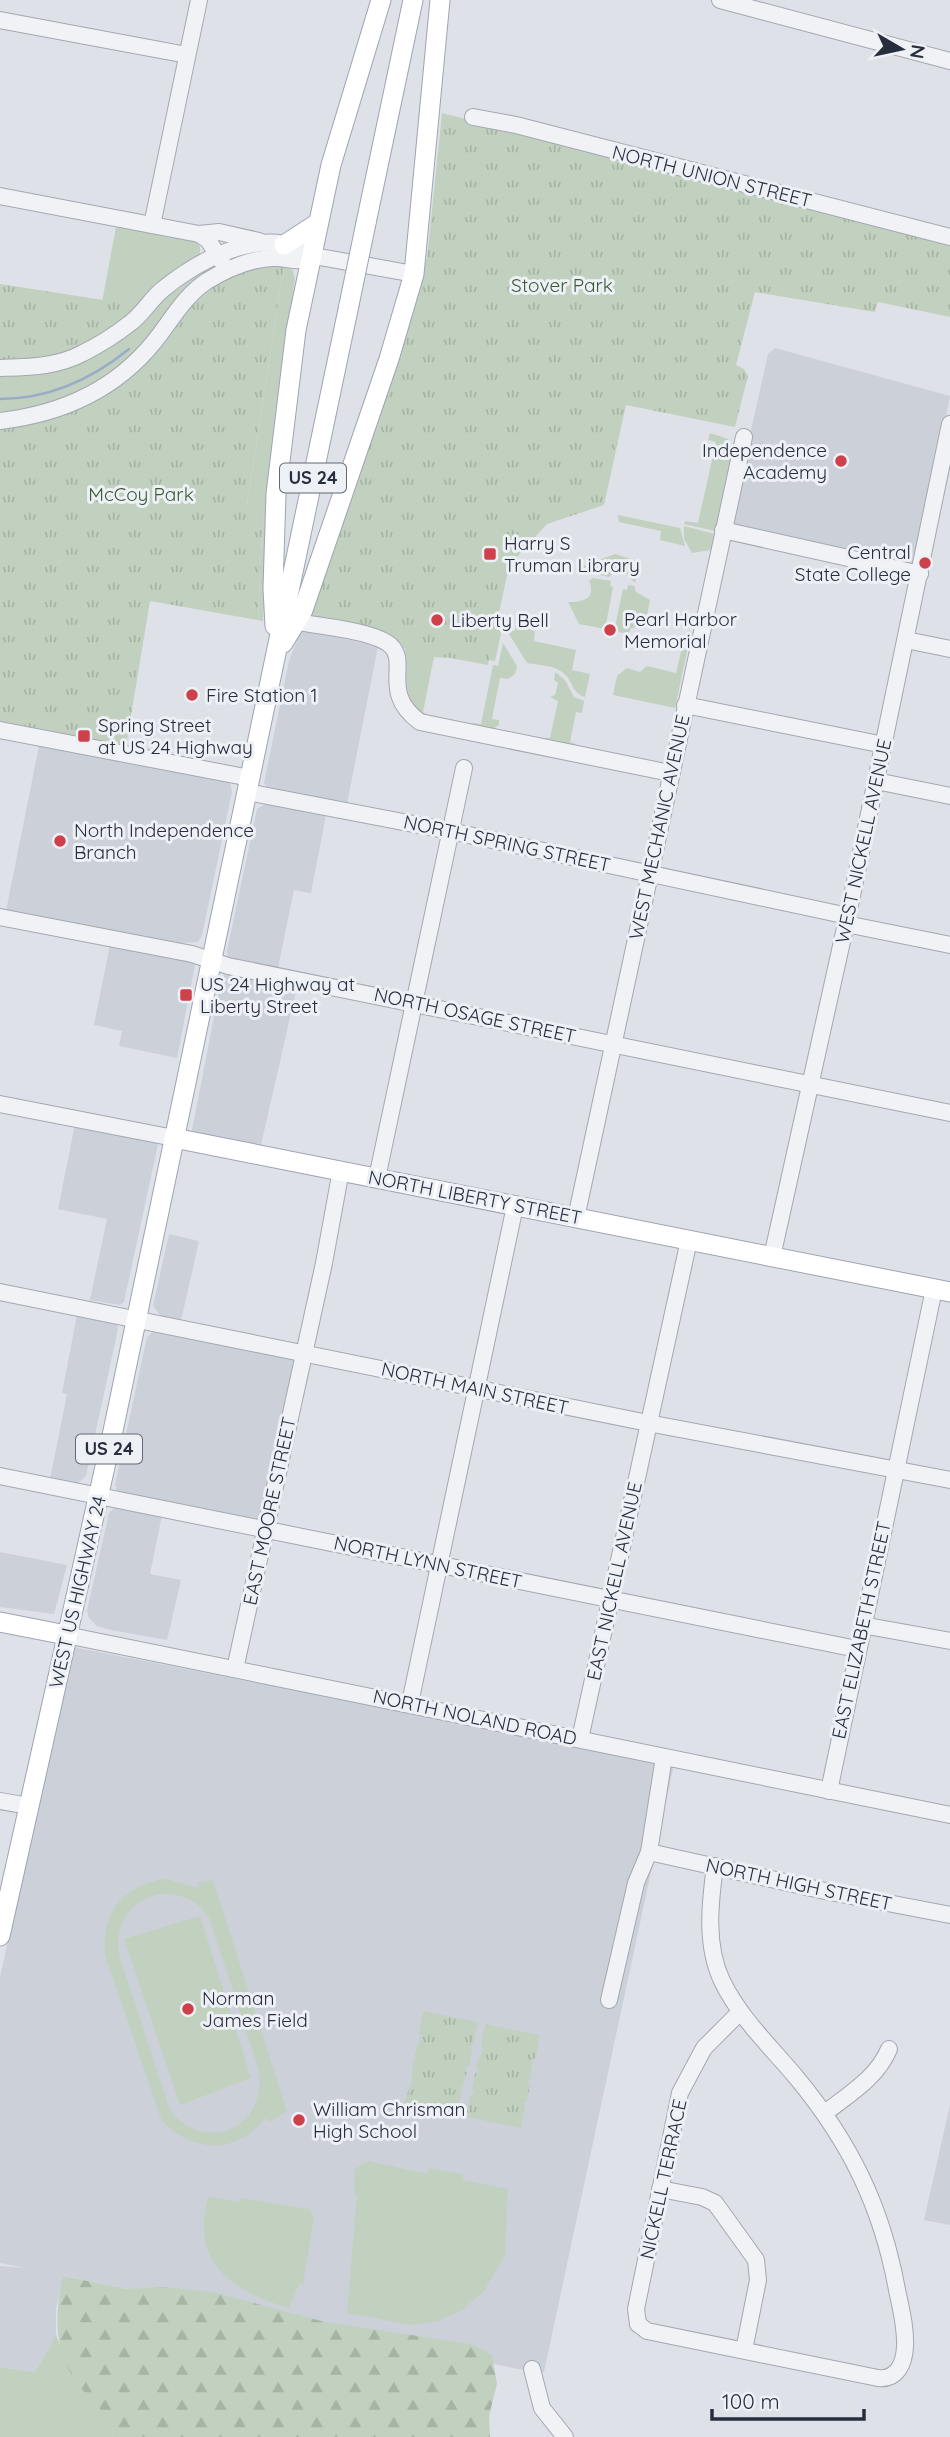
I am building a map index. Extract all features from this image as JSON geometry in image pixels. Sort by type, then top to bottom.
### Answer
[{"type":"main road","points":[[276,651],[273,588],[276,494],[294,343],[314,256],[318,223],[354,85],[381,0]]},
{"type":"main road","name":"US 24","points":[[212,961],[413,0]]},
{"type":"main road","points":[[276,651],[297,622],[389,359],[414,274],[440,0]]},
{"type":"main road","points":[[276,244],[318,223]]},
{"type":"main road","name":"WEST US HIGHWAY 24","points":[[0,1936],[99,1495],[212,961]]},
{"type":"main road","name":"NORTH LIBERTY STREET","points":[[174,1138],[942,1290]]},
{"type":"main road","name":"NORTH NOLAND ROAD","points":[[0,1622],[66,1634]]},
{"type":"street","points":[[152,225],[199,0]]},
{"type":"street","points":[[720,0],[950,61]]},
{"type":"street","points":[[0,20],[187,55]]},
{"type":"street","name":"NORTH UNION STREET","points":[[473,117],[516,125],[950,237]]},
{"type":"street","points":[[0,197],[199,234],[219,232],[300,247],[314,256],[414,274]]},
{"type":"street","points":[[199,234],[218,255],[226,270]]},
{"type":"street","points":[[0,368],[38,367],[82,354],[129,324],[160,292],[183,274],[218,255],[276,244]]},
{"type":"street","points":[[0,421],[26,418],[63,407],[120,376],[156,340],[182,304],[204,283],[226,270],[251,261],[275,258],[299,262],[314,256]]},
{"type":"street","name":"WEST NICKELL AVENUE","points":[[772,1257],[847,920],[950,424]]},
{"type":"street","name":"WEST MECHANIC AVENUE","points":[[576,1217],[744,437]]},
{"type":"street","points":[[723,530],[920,574]]},
{"type":"street","points":[[297,622],[358,634],[383,641],[393,647],[398,697],[406,712],[420,722],[670,774]]},
{"type":"street","points":[[906,640],[950,649]]},
{"type":"street","points":[[685,705],[884,745]]},
{"type":"street","name":"NORTH SPRING STREET","points":[[0,730],[649,873],[950,945]]},
{"type":"street","points":[[377,1178],[464,768]]},
{"type":"street","points":[[876,781],[950,796]]},
{"type":"street","name":"NORTH OSAGE STREET","points":[[0,917],[162,948],[212,961],[950,1112]]},
{"type":"street","name":"NORTH LIBERTY STREET","points":[[0,1104],[174,1138]]},
{"type":"street","name":"EAST MOORE STREET","points":[[235,1669],[341,1170]]},
{"type":"street","points":[[410,1703],[515,1206]]},
{"type":"street","points":[[649,1423],[689,1240]]},
{"type":"street","name":"EAST ELIZABETH STREET","points":[[829,1791],[894,1470],[942,1290]]},
{"type":"street","name":"NORTH MAIN STREET","points":[[0,1292],[649,1423],[950,1480]]},
{"type":"street","name":"EAST NICKELL AVENUE","points":[[580,1739],[649,1423]]},
{"type":"street","name":"NORTH LYNN STREET","points":[[0,1476],[857,1649]]},
{"type":"street","points":[[863,1625],[950,1642]]},
{"type":"street","name":"NORTH NOLAND ROAD","points":[[66,1634],[950,1815]]},
{"type":"street","points":[[609,2000],[636,1884],[649,1852],[664,1757]]},
{"type":"street","points":[[0,1801],[29,1806]]},
{"type":"street","name":"NORTH HIGH STREET","points":[[649,1852],[825,1891],[950,1915]]},
{"type":"street","points":[[660,2189],[702,2197],[715,2203],[756,2260],[758,2280],[744,2350],[878,2378],[887,2379],[895,2375],[902,2365],[906,2333],[891,2259],[868,2188],[825,2113],[740,2012],[721,1979],[712,1948],[710,1903],[715,1866]]},
{"type":"street","name":"NICKELL TERRACE","points":[[740,2012],[719,2031],[691,2067],[680,2093],[633,2326],[744,2350]]},
{"type":"street","points":[[825,2113],[870,2078],[882,2064],[889,2049]]},
{"type":"street","points":[[532,2369],[542,2408],[561,2436]]},
{"type":"shaded area","name":"Independence Academy","points":[[775,348],[950,396],[917,562],[913,566],[730,524],[768,354]]},
{"type":"shaded area","points":[[301,630],[378,646],[347,804],[267,787],[264,783],[289,661]]},
{"type":"shaded area","points":[[39,746],[230,783],[232,792],[202,935],[198,942],[181,943],[6,911]]},
{"type":"shaded area","points":[[267,803],[326,815],[311,893],[294,890],[278,968],[228,958],[227,951],[257,809]]},
{"type":"shaded area","points":[[110,945],[191,961],[195,965],[177,1058],[119,1046],[122,1031],[94,1025]]},
{"type":"shaded area","points":[[228,974],[297,987],[260,1149],[194,1134],[192,1130],[222,976]]},
{"type":"shaded area","points":[[75,1124],[154,1140],[158,1144],[124,1302],[120,1305],[90,1300],[107,1219],[58,1209]]},
{"type":"shaded area","points":[[169,1234],[199,1241],[181,1321],[161,1316],[153,1306]]},
{"type":"shaded area","points":[[77,1315],[111,1321],[117,1324],[118,1329],[86,1476],[77,1484],[50,1479],[67,1394],[62,1393]]},
{"type":"shaded area","points":[[156,1329],[297,1357],[264,1516],[259,1520],[117,1491],[115,1485],[147,1337]]},
{"type":"shaded area","points":[[116,1506],[162,1515],[150,1574],[181,1580],[167,1640],[111,1630],[97,1626],[89,1618],[87,1611],[109,1513]]},
{"type":"shaded area","points":[[0,1552],[67,1565],[54,1614],[0,1607]]},
{"type":"shaded area","name":"William Chrisman High School","points":[[73,1647],[674,1764],[544,2372],[518,2369],[64,2276],[56,2308],[56,2335],[35,2372],[0,2367],[0,2266],[25,2268],[0,2263],[0,1977]]},
{"type":"shaded area","points":[[950,2105],[950,2225],[924,2220]]},
{"type":"green space","name":"Stover Park","points":[[442,113],[950,244],[950,317],[878,302],[875,312],[755,292],[736,365],[744,369],[748,376],[735,427],[626,405],[604,505],[547,524],[509,566],[488,665],[407,650],[389,639],[308,618],[323,570],[334,552],[427,258]]},
{"type":"green space","points":[[116,227],[196,241],[200,247],[200,258],[142,306],[102,302]]},
{"type":"green space","points":[[213,265],[216,267],[129,361],[81,394],[0,417],[0,374],[165,298]]},
{"type":"green space","points":[[284,265],[293,271],[295,279],[274,434],[263,621],[258,620],[263,509],[247,505]]},
{"type":"green space","name":"McCoy Park","points":[[284,265],[247,504],[263,508],[258,620],[150,601],[126,746],[0,721],[0,427],[61,415],[212,284],[257,266]]},
{"type":"green space","points":[[0,284],[142,306],[133,316],[67,357],[0,365]]},
{"type":"green space","points":[[710,433],[728,439],[733,449],[715,531],[684,524],[685,521],[698,523],[716,442],[708,440]]},
{"type":"green space","points":[[618,515],[680,528],[685,546],[660,540],[661,531],[619,522]]},
{"type":"green space","points":[[684,526],[715,534],[711,550],[692,553],[684,539]]},
{"type":"green space","points":[[615,554],[640,562],[635,583],[622,570],[616,570],[609,577],[575,569]]},
{"type":"green space","points":[[593,578],[611,581],[610,586],[613,587],[605,629],[579,624],[568,602],[586,599],[591,592],[589,581]]},
{"type":"green space","points":[[628,585],[634,586],[636,592],[650,600],[645,626],[631,628],[628,634],[614,631],[623,589],[627,590]]},
{"type":"green space","points":[[493,624],[502,629],[495,661],[450,654],[448,649],[446,658],[434,657],[423,712],[430,717],[425,718],[408,693],[405,643]]},
{"type":"green space","points":[[516,626],[535,631],[534,641],[576,650],[572,670],[590,674],[585,697],[577,692],[566,675],[558,670],[527,663],[509,634],[509,630],[515,631]]},
{"type":"green space","points":[[691,633],[675,708],[613,695],[617,676],[627,668],[640,672],[647,666],[676,673],[684,639]]},
{"type":"green space","points":[[503,643],[517,666],[515,674],[508,679],[500,678],[492,719],[499,720],[499,725],[491,730],[471,727],[473,723],[481,724],[493,665],[498,666]]},
{"type":"green space","points":[[555,672],[565,680],[574,697],[584,701],[582,713],[576,712],[570,742],[576,744],[577,748],[541,741],[543,738],[550,738],[558,701],[550,697],[555,695],[558,683],[554,680]]},
{"type":"green space","points":[[166,1879],[199,1888],[198,1883],[213,1880],[287,2111],[269,2122],[265,2118],[254,2130],[228,2144],[200,2144],[186,2139],[161,2119],[105,1955],[107,1926],[111,1913],[127,1894],[151,1882]],"holes":[[[167,1894],[181,1896],[193,1902],[209,1918],[257,2064],[260,2085],[256,2103],[247,2117],[234,2127],[219,2132],[202,2131],[185,2124],[170,2110],[120,1958],[119,1936],[125,1917],[131,1909],[148,1898]]]},
{"type":"green space","name":"Norman James Field","points":[[200,1916],[251,2078],[180,2105],[124,1939]]},
{"type":"green space","points":[[423,2011],[478,2022],[470,2047],[472,2051],[469,2066],[465,2069],[467,2072],[458,2115],[404,2104],[412,2080],[413,2061],[416,2058],[414,2055],[421,2036],[419,2033]]},
{"type":"green space","points":[[485,2024],[540,2035],[536,2057],[532,2060],[531,2079],[527,2081],[530,2085],[527,2101],[523,2103],[525,2107],[521,2128],[466,2117],[470,2096],[474,2093],[472,2089],[475,2074],[479,2071],[476,2067],[483,2049],[481,2046]]},
{"type":"green space","points":[[368,2161],[427,2174],[429,2168],[463,2174],[463,2180],[508,2189],[505,2255],[484,2291],[462,2310],[439,2321],[411,2325],[347,2313],[357,2196],[354,2192],[355,2169]]},
{"type":"green space","points":[[208,2197],[241,2202],[241,2198],[309,2209],[314,2217],[303,2285],[299,2284],[289,2308],[250,2293],[221,2272],[211,2258],[205,2241],[204,2221]]},
{"type":"green space","points":[[63,2276],[127,2289],[164,2287],[213,2292],[325,2322],[471,2344],[492,2355],[497,2384],[489,2416],[490,2437],[114,2437],[107,2418],[75,2380],[63,2355],[57,2316]]},
{"type":"green space","points":[[56,2335],[74,2379],[108,2417],[114,2437],[0,2437],[0,2367],[35,2372]]},
{"type":"waterway","points":[[0,399],[35,395],[69,385],[85,378],[129,349]]},
{"type":"place","name":"Independence Academy","points":[[841,461]]},
{"type":"place","name":"Harry S Truman Library","points":[[490,554]]},
{"type":"place","name":"Central State College","points":[[925,563]]},
{"type":"place","name":"Liberty Bell","points":[[437,620]]},
{"type":"place","name":"Pearl Harbor Memorial","points":[[610,630]]},
{"type":"place","name":"Fire Station 1","points":[[192,695]]},
{"type":"place","name":"Spring Street at US 24 Highway","points":[[84,736]]},
{"type":"place","name":"North Independence Branch","points":[[60,841]]},
{"type":"place","name":"US 24 Highway at Liberty Street","points":[[186,995]]},
{"type":"place","name":"Norman James Field","points":[[188,2009]]},
{"type":"place","name":"William Chrisman High School","points":[[299,2120]]}]
